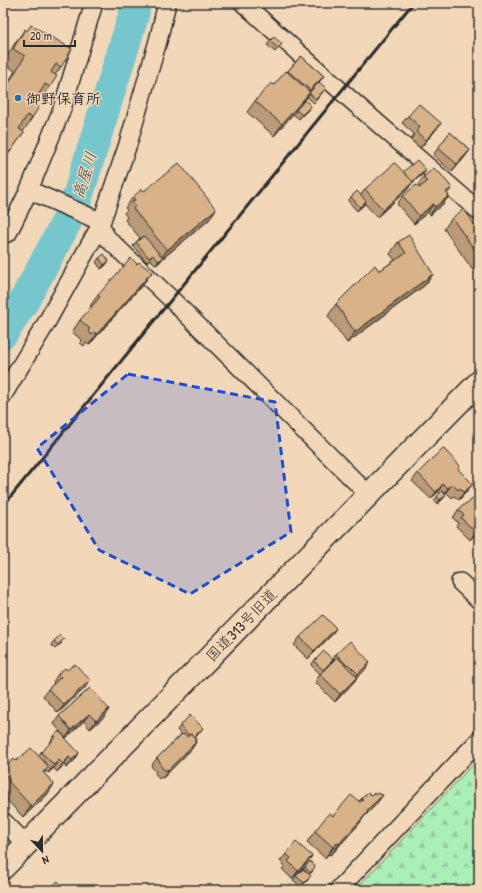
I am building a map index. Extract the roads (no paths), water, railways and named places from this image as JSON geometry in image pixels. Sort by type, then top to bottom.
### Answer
[{"type":"street","points":[[5,238],[31,191],[62,110],[94,3]]},
{"type":"street","points":[[3,395],[44,327],[97,222],[132,130],[158,42],[167,3]]},
{"type":"street","points":[[244,3],[351,100],[479,211]]},
{"type":"street","points":[[31,191],[97,222],[106,238],[169,297],[369,495]]},
{"type":"street","name":"国道313号旧道","points":[[3,868],[479,382]]},
{"type":"street","points":[[460,582],[479,600]]},
{"type":"street","points":[[338,890],[479,740]]},
{"type":"street","points":[[3,821],[26,844]]},
{"type":"waterway","name":"高屋川","points":[[3,333],[25,299],[74,208],[134,14],[135,3]]},
{"type":"railway","points":[[3,506],[413,3]]},
{"type":"place","name":"御野保育所","points":[[18,98]]}]
